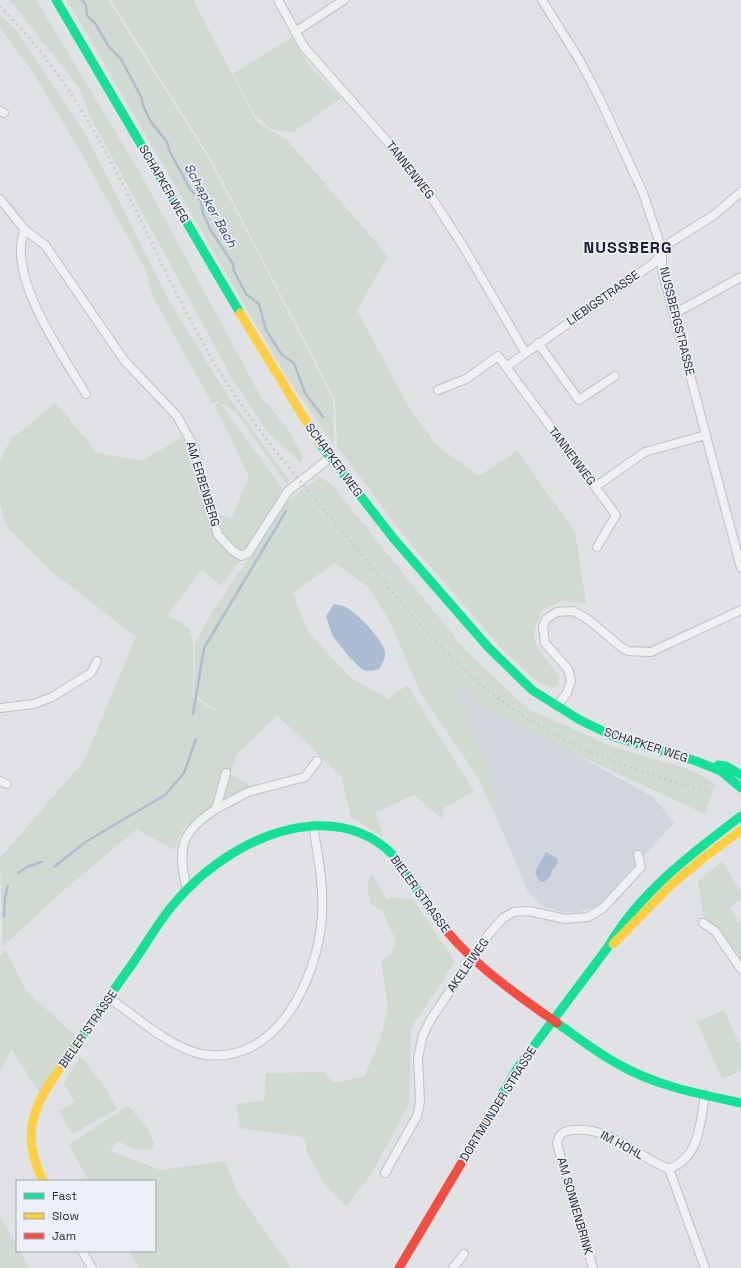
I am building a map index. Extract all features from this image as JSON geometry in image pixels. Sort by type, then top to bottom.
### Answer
[{"type":"street","name":"SCHAPKER WEG","points":[[56,0],[246,324],[330,458],[394,539],[488,647],[532,690],[557,706],[615,737],[696,760],[721,771],[741,788]]},
{"type":"street","name":"TANNENWEG","points":[[278,0],[304,47],[386,140],[430,195],[463,246],[525,352]]},
{"type":"street","points":[[295,32],[344,0]]},
{"type":"street","name":"NUSSBERGSTRASSE","points":[[542,0],[580,61],[599,97],[643,193],[662,250],[662,269],[741,568]]},
{"type":"street","name":"LIEBIGSTRASSE","points":[[506,366],[654,263],[662,250],[674,240],[714,215],[741,192]]},
{"type":"street","name":"AM ERBENBERG","points":[[0,199],[25,230],[45,245],[124,360],[177,416],[194,448],[208,504],[218,535],[232,550],[241,556],[248,553],[288,491],[330,458]]},
{"type":"street","points":[[25,230],[20,240],[20,257],[31,295],[45,326],[86,394]]},
{"type":"street","points":[[674,314],[741,277]]},
{"type":"street","points":[[538,343],[579,400],[615,376]]},
{"type":"street","points":[[438,390],[466,379],[498,356],[506,366]]},
{"type":"street","name":"TANNENWEG","points":[[506,366],[616,515],[597,547]]},
{"type":"street","points":[[595,487],[646,452],[706,435]]},
{"type":"street","points":[[557,706],[567,693],[571,681],[568,669],[545,643],[543,627],[546,619],[557,612],[572,611],[589,620],[621,648],[628,651],[651,652],[741,610]]},
{"type":"street","points":[[0,708],[34,704],[52,697],[91,673],[97,661]]},
{"type":"street","points":[[696,760],[726,766],[741,775]]},
{"type":"street","points":[[187,889],[182,871],[182,846],[191,831],[207,814],[248,792],[305,777],[317,761]]},
{"type":"street","points":[[216,809],[226,772]]},
{"type":"street","name":"DORTMUNDER STRASSE","points":[[399,1268],[518,1068],[552,1020],[608,947],[618,930],[658,885],[693,854],[741,816]]},
{"type":"street","points":[[109,998],[177,1046],[202,1054],[220,1055],[254,1046],[275,1029],[298,999],[307,981],[314,962],[319,940],[323,895],[313,826]]},
{"type":"street","name":"BIELER STRASSE","points":[[43,1180],[31,1156],[31,1121],[35,1109],[45,1090],[158,924],[187,889],[221,861],[248,846],[277,833],[313,826],[337,826],[353,830],[373,838],[386,848],[397,859],[439,922],[472,959],[493,978],[552,1020],[632,1072],[667,1085],[741,1103]]},
{"type":"street","name":"DORTMUNDER STRASSE","points":[[608,947],[624,936],[669,888],[709,854],[741,830]]},
{"type":"street","name":"AKELEIWEG","points":[[384,1174],[417,1116],[420,1102],[418,1057],[423,1035],[430,1019],[488,935],[503,918],[514,912],[529,911],[554,918],[571,919],[588,917],[596,914],[641,866],[638,855]]},
{"type":"street","points":[[703,923],[715,932],[741,969]]},
{"type":"street","points":[[705,1095],[695,1145],[690,1155],[681,1165],[670,1169],[705,1268]]},
{"type":"street","name":"IM HOHL","points":[[557,1144],[558,1137],[563,1132],[575,1130],[596,1131],[614,1138],[659,1165],[670,1169]]},
{"type":"street","name":"AM SONNENBRINK","points":[[557,1144],[593,1268]]},
{"type":"street","points":[[83,1252],[92,1268]]},
{"type":"street","points":[[453,1268],[464,1254]]},
{"type":"shaded area","points":[[10,0],[36,0],[140,173],[261,397],[285,425],[303,456],[301,463],[266,430],[233,380],[90,116],[80,89]]},
{"type":"shaded area","points":[[67,0],[108,0],[209,159],[333,399],[334,445],[286,376]]},
{"type":"shaded area","points":[[111,0],[193,0],[257,122],[287,140],[388,256],[357,310],[408,406],[437,446],[479,476],[517,451],[575,532],[586,603],[562,601],[542,610],[535,631],[537,646],[559,676],[557,686],[551,688],[535,680],[503,650],[405,537],[337,446],[335,399],[210,157]]},
{"type":"shaded area","points":[[0,15],[16,30],[86,135],[172,306],[228,396],[289,480],[287,485],[236,412],[220,403],[286,494],[221,586],[202,569],[168,615],[189,628],[193,643],[193,697],[217,712],[227,733],[217,711],[194,695],[195,643],[210,616],[286,502],[320,477],[331,484],[466,651],[528,709],[613,747],[685,768],[701,775],[715,784],[705,814],[571,752],[487,708],[462,688],[455,694],[474,717],[468,723],[491,768],[499,823],[477,776],[420,692],[391,623],[369,588],[335,563],[293,593],[308,632],[351,678],[388,699],[407,685],[474,791],[444,808],[442,819],[414,795],[376,812],[383,837],[351,817],[341,776],[277,715],[237,754],[230,774],[253,787],[208,808],[182,831],[174,850],[137,829],[64,890],[3,946],[0,858],[84,761],[136,637],[50,570],[6,526],[0,503],[0,462],[10,440],[56,403],[97,453],[142,461],[182,437],[216,513],[231,519],[249,476],[215,406],[219,402],[212,403],[153,297],[146,270],[79,149],[36,77],[0,28]]},
{"type":"shaded area","points":[[292,37],[310,67],[341,98],[293,132],[271,129],[255,115],[233,74]]},
{"type":"shaded area","points":[[462,688],[487,708],[553,742],[653,797],[674,823],[598,906],[576,913],[561,912],[542,906],[528,892],[499,823],[491,768],[468,722],[474,718],[455,694]]},
{"type":"shaded area","points":[[722,861],[741,893],[741,899],[729,908],[741,924],[741,965],[704,919],[698,881]]},
{"type":"shaded area","points":[[372,875],[387,899],[392,897],[413,899],[455,962],[411,1028],[409,1104],[370,1176],[346,1206],[324,1183],[307,1152],[305,1141],[302,1137],[240,1128],[236,1104],[264,1101],[266,1073],[324,1072],[333,1083],[364,1077],[380,1040],[388,1006],[381,961],[392,953],[396,941],[383,912],[371,904],[368,892],[368,881]]},
{"type":"shaded area","points":[[6,950],[25,989],[76,1037],[40,1093],[11,1049],[0,1071],[0,955]]},
{"type":"shaded area","points":[[724,1010],[741,1047],[741,1071],[722,1079],[697,1022]]},
{"type":"shaded area","points":[[80,1056],[104,1086],[117,1109],[72,1134],[59,1111],[75,1102],[64,1083]]},
{"type":"shaded area","points":[[128,1106],[147,1127],[154,1143],[152,1149],[139,1150],[118,1141],[110,1151],[161,1170],[225,1161],[237,1192],[291,1268],[139,1268],[130,1252],[156,1252],[156,1180],[88,1180],[69,1145]]},
{"type":"shaded area","points":[[0,1216],[16,1244],[16,1252],[21,1252],[29,1268],[0,1268]]},
{"type":"water","points":[[334,604],[343,606],[354,613],[378,638],[382,644],[385,654],[379,669],[371,671],[363,670],[350,658],[332,635],[326,616]]},
{"type":"water","points":[[546,852],[557,858],[558,863],[551,872],[551,875],[544,882],[539,881],[535,872]]},
{"type":"waterway","name":"Schapker Bach","points":[[82,0],[86,5],[87,16],[95,23],[109,47],[121,59],[141,97],[144,108],[151,122],[167,142],[169,150],[190,189],[201,201],[203,213],[210,229],[233,264],[234,271],[246,294],[259,304],[266,330],[282,355],[294,363],[305,393],[323,417]]},
{"type":"waterway","points":[[193,714],[204,648],[286,511]]},
{"type":"waterway","points":[[55,866],[87,841],[165,795],[184,773],[196,739]]},
{"type":"waterway","points":[[18,873],[27,867],[41,862]]},
{"type":"waterway","points":[[4,916],[5,897],[8,886]]},
{"type":"railway","points":[[0,6],[45,57],[88,121],[106,152],[186,312],[234,394],[286,464],[420,624],[471,676],[525,717],[554,734],[614,761],[677,783],[710,792]]},
{"type":"traffic: fast","points":[[56,0],[240,313]]},
{"type":"traffic: fast","points":[[320,444],[394,539],[488,647],[532,690],[580,720],[615,737],[696,761],[721,771],[741,788]]},
{"type":"traffic: fast","points":[[718,765],[726,766],[741,775]]},
{"type":"traffic: fast","points":[[490,1115],[518,1067],[635,909],[686,859],[741,816]]},
{"type":"traffic: fast","points":[[72,1051],[172,906],[186,891],[217,864],[234,852],[272,834],[292,829],[324,826],[346,829],[367,836],[376,841],[394,856],[435,916]]},
{"type":"traffic: fast","points":[[557,1023],[610,1060],[632,1072],[663,1084],[741,1103]]},
{"type":"traffic: slow","points":[[240,313],[320,444]]},
{"type":"traffic: slow","points":[[613,944],[672,884],[741,830]]},
{"type":"traffic: slow","points":[[43,1180],[35,1161],[31,1143],[35,1112],[50,1082],[72,1051]]},
{"type":"traffic: jam","points":[[435,916],[461,947],[476,961],[507,987],[557,1023]]},
{"type":"traffic: jam","points":[[399,1268],[490,1115]]},
{"type":"district","name":"NUSSBERG","points":[[628,247]]}]
